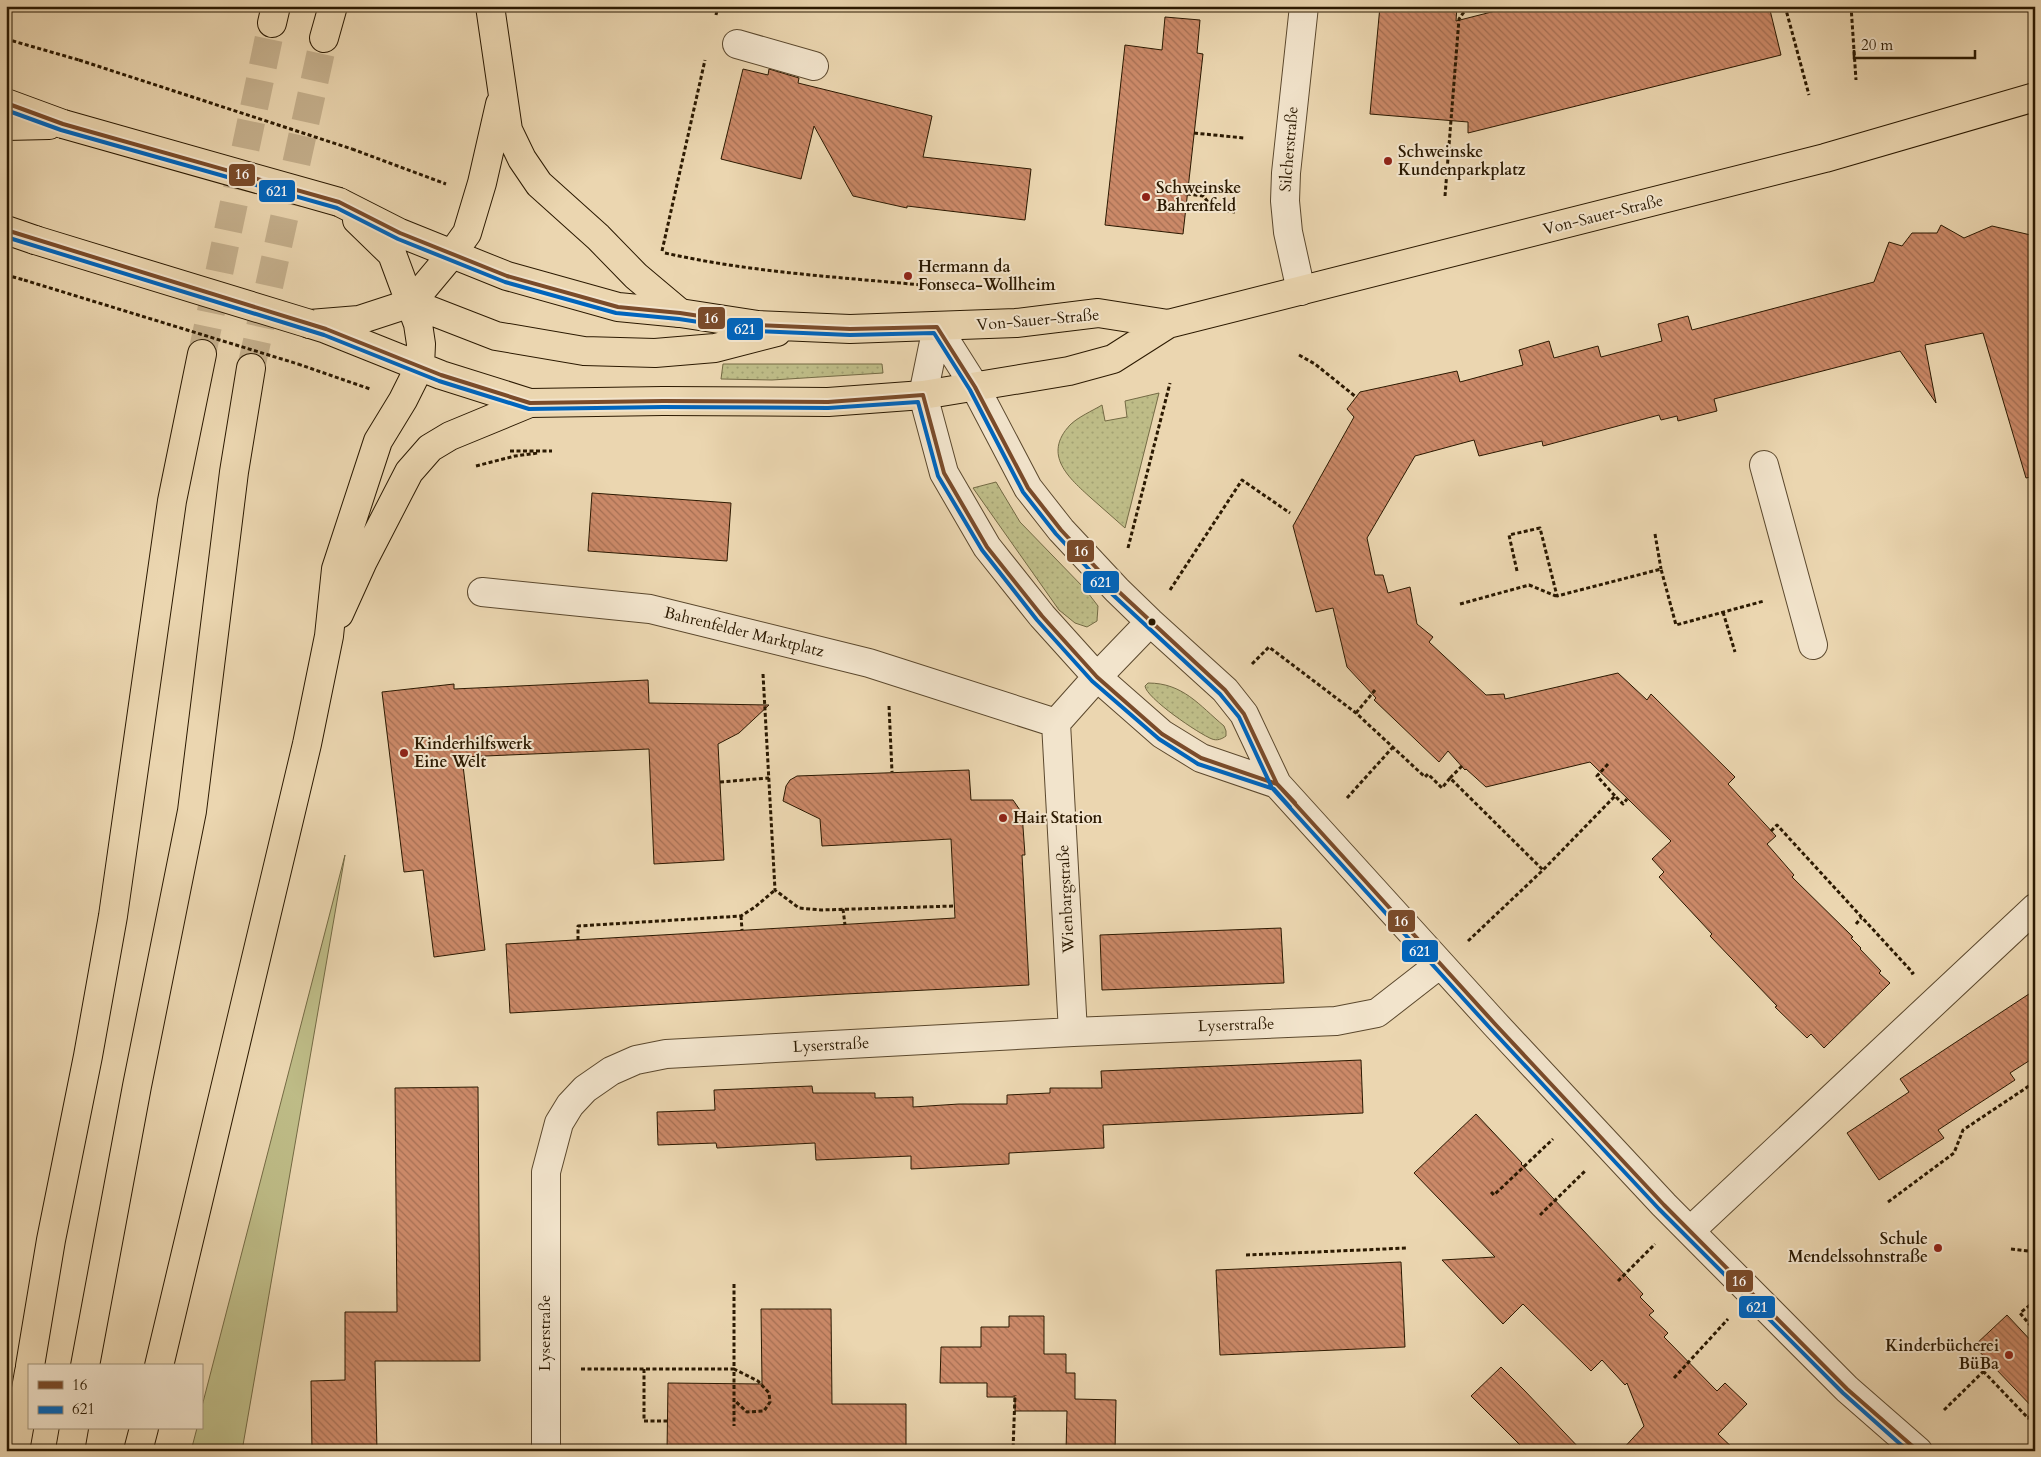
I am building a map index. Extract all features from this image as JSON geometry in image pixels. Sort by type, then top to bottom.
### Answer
[{"type":"main road","points":[[324,38],[333,6]]},
{"type":"main road","points":[[490,6],[508,130],[522,159],[539,184],[598,237],[636,276],[680,313]]},
{"type":"main road","points":[[310,324],[359,320],[411,303],[452,254],[467,232],[482,183],[503,90]]},
{"type":"main road","name":"Von-Sauer-Straße","points":[[923,395],[1070,371],[1113,359],[1168,324],[1825,158],[2035,97]]},
{"type":"main road","points":[[6,103],[63,124],[339,202],[400,232],[507,276],[618,307],[680,313],[758,325],[850,329],[937,327]]},
{"type":"main road","points":[[6,126],[63,124]]},
{"type":"main road","points":[[159,1364],[307,744],[329,636],[336,569],[378,441],[403,400],[420,366],[421,344],[418,324],[392,254],[339,202]]},
{"type":"main road","points":[[6,230],[326,329],[441,375],[530,403],[663,401],[828,402],[923,395]]},
{"type":"main road","points":[[411,303],[496,336],[584,351],[655,353],[714,348],[796,327]]},
{"type":"main road","name":"Von-Sauer-Straße","points":[[937,327],[1016,323],[1098,312],[1168,324]]},
{"type":"main road","points":[[30,1364],[51,1240],[88,1056],[113,916],[172,501],[202,354]]},
{"type":"main road","points":[[85,1364],[192,811],[234,472],[252,368]]},
{"type":"main road","points":[[329,636],[363,561],[409,472],[430,448],[450,436],[530,403]]},
{"type":"main road","points":[[16,1451],[28,1378]]},
{"type":"main road","points":[[70,1451],[74,1430]]},
{"type":"main road","points":[[138,1451],[143,1430]]},
{"type":"street","name":"Silcherstraße","points":[[1301,291],[1288,232],[1285,201],[1286,173],[1304,6]]},
{"type":"street","points":[[736,44],[814,66]]},
{"type":"street","points":[[937,327],[975,387],[1028,488],[1092,565],[1150,622],[1225,690],[1244,714],[1277,784],[1440,964],[1664,1205],[1848,1390],[1918,1451]]},
{"type":"street","points":[[937,327],[923,395],[944,473],[988,547],[1042,616],[1097,677],[1162,734],[1201,758],[1277,784]]},
{"type":"street","points":[[1764,465],[1814,645]]},
{"type":"street","name":"Bahrenfelder Marktplatz","points":[[482,592],[650,609],[887,669],[1056,723]]},
{"type":"street","points":[[1056,723],[1150,622]]},
{"type":"street","name":"Wienbargstraße","points":[[1056,723],[1073,1032]]},
{"type":"street","points":[[1690,1231],[2035,908]]},
{"type":"street","name":"Lyserstraße","points":[[546,1451],[546,1172],[559,1123],[570,1105],[585,1089],[611,1072],[636,1060],[666,1054],[1073,1032],[1327,1022],[1358,1018],[1377,1013],[1440,964]]},
{"type":"path","points":[[716,16],[718,6]]},
{"type":"path","points":[[1445,196],[1459,19],[1468,6]]},
{"type":"path","points":[[1785,6],[1809,95]]},
{"type":"path","points":[[1850,6],[1856,80]]},
{"type":"path","points":[[6,39],[79,60],[352,149]]},
{"type":"path","points":[[707,54],[662,252],[689,258],[804,274],[922,285]]},
{"type":"path","points":[[1194,133],[1244,138]]},
{"type":"path","points":[[1187,194],[1203,196],[1214,209],[1235,212]]},
{"type":"path","points":[[6,275],[298,364],[403,400]]},
{"type":"path","points":[[1299,355],[1315,364],[1356,397]]},
{"type":"path","points":[[1128,548],[1170,383]]},
{"type":"path","points":[[471,460],[476,466],[515,456],[552,451]]},
{"type":"path","points":[[1170,590],[1242,480],[1290,513]]},
{"type":"path","points":[[1517,571],[1509,535],[1540,528],[1556,596]]},
{"type":"path","points":[[1655,534],[1661,569],[1676,625],[1771,599]]},
{"type":"path","points":[[1460,604],[1529,586],[1556,596],[1661,569]]},
{"type":"path","points":[[1723,612],[1735,652]]},
{"type":"path","points":[[578,940],[578,926],[741,916],[755,908],[774,890],[761,636]]},
{"type":"path","points":[[1252,664],[1269,647],[1356,712],[1425,777],[1428,774],[1442,788],[1462,766]]},
{"type":"path","points":[[887,669],[892,772]]},
{"type":"path","points":[[1356,712],[1375,690]]},
{"type":"path","points":[[1347,798],[1393,747]]},
{"type":"path","points":[[1608,764],[1596,776],[1623,804],[1627,799]]},
{"type":"path","points":[[720,782],[768,778]]},
{"type":"path","points":[[1450,778],[1543,870]]},
{"type":"path","points":[[1466,942],[1543,870],[1615,796]]},
{"type":"path","points":[[1771,831],[1778,825],[1913,973],[1905,980]]},
{"type":"path","points":[[774,890],[799,908],[843,910],[955,906]]},
{"type":"path","points":[[843,910],[845,925]]},
{"type":"path","points":[[741,916],[742,930]]},
{"type":"path","points":[[1856,924],[1862,918]]},
{"type":"path","points":[[1888,1202],[1954,1154],[1963,1130],[2035,1082]]},
{"type":"path","points":[[1491,1192],[1494,1195],[1553,1139]]},
{"type":"path","points":[[1540,1215],[1586,1170]]},
{"type":"path","points":[[1618,1280],[1657,1242]]},
{"type":"path","points":[[1246,1255],[1407,1248]]},
{"type":"path","points":[[2011,1249],[2035,1252]]},
{"type":"path","points":[[734,1284],[734,1426]]},
{"type":"path","points":[[2035,1301],[2020,1314],[2035,1331]]},
{"type":"path","points":[[1674,1378],[1731,1316]]},
{"type":"path","points":[[1944,1410],[1991,1364]]},
{"type":"path","points":[[545,1369],[734,1369],[758,1381],[769,1393],[770,1402],[764,1411],[747,1412],[734,1400]]},
{"type":"path","points":[[644,1369],[644,1421],[667,1421]]},
{"type":"path","points":[[1983,1371],[2028,1418],[2035,1412]]},
{"type":"path","points":[[933,1451],[933,1449],[1014,1450],[1015,1395]]},
{"type":"shaded area","points":[[723,364],[882,364],[883,373],[772,380],[721,379]]},
{"type":"shaded area","points":[[1159,393],[1125,528],[1067,474],[1059,456],[1058,446],[1070,425],[1102,405],[1105,421],[1127,417],[1125,401]]},
{"type":"shaded area","points":[[996,482],[1020,522],[1085,589],[1098,606],[1097,621],[1087,627],[1075,623],[1059,610],[973,488]]},
{"type":"shaded area","points":[[1148,683],[1171,687],[1190,697],[1224,726],[1226,736],[1216,740],[1212,739],[1185,723],[1154,699],[1145,686]]},
{"type":"shaded area","points":[[345,855],[242,1451],[191,1451],[196,1430],[202,1430],[202,1406]]},
{"type":"building","points":[[1380,6],[1457,6],[1456,21],[1515,6],[1769,6],[1781,55],[1468,133],[1468,122],[1370,114]]},
{"type":"building","points":[[1165,17],[1200,20],[1197,53],[1203,54],[1183,234],[1105,225],[1125,45],[1162,50]]},
{"type":"building","points":[[743,69],[768,75],[769,69],[799,78],[798,83],[932,116],[923,157],[1031,169],[1025,220],[907,206],[907,208],[853,196],[814,126],[801,179],[721,159]]},
{"type":"building","points":[[1941,225],[1964,238],[1992,226],[2035,236],[2035,476],[2026,478],[1983,333],[1925,345],[1936,403],[1900,351],[1714,399],[1717,411],[1678,421],[1677,416],[1661,420],[1659,415],[1543,446],[1542,441],[1479,456],[1474,440],[1415,456],[1367,538],[1375,575],[1383,575],[1388,593],[1410,587],[1417,624],[1433,637],[1429,642],[1486,695],[1504,694],[1505,699],[1618,673],[1647,700],[1651,694],[1735,777],[1728,784],[1776,836],[1767,844],[1794,875],[1792,877],[1853,937],[1851,938],[1881,971],[1879,973],[1890,983],[1824,1048],[1811,1034],[1807,1038],[1775,1007],[1777,1006],[1710,936],[1712,934],[1659,877],[1664,872],[1652,859],[1671,841],[1590,762],[1486,787],[1465,770],[1448,751],[1439,762],[1374,700],[1376,698],[1347,667],[1333,608],[1316,612],[1293,526],[1354,417],[1347,409],[1360,392],[1457,371],[1460,382],[1523,365],[1519,350],[1549,341],[1554,358],[1598,346],[1601,357],[1662,341],[1658,324],[1688,316],[1692,330],[1874,282],[1889,242],[1902,246],[1912,233],[1937,233]]},
{"type":"building","points":[[592,493],[731,503],[727,561],[588,551]]},
{"type":"building","points":[[648,680],[649,703],[769,705],[739,733],[718,744],[724,860],[654,864],[649,749],[462,757],[485,950],[434,957],[423,870],[404,872],[382,692],[454,684],[454,689]]},
{"type":"building","points":[[969,770],[971,800],[1013,800],[1022,813],[1025,855],[1022,855],[1029,985],[510,1013],[506,944],[955,918],[951,839],[822,846],[820,819],[783,801],[786,786],[790,780],[797,776]]},
{"type":"building","points":[[1281,928],[1284,983],[1102,990],[1100,935]]},
{"type":"building","points":[[2035,990],[2035,1057],[2010,1073],[2015,1080],[1938,1130],[1944,1138],[1879,1180],[1847,1133],[1909,1092],[1900,1079]]},
{"type":"building","points":[[1361,1060],[1363,1113],[1103,1125],[1104,1148],[1009,1153],[1009,1164],[911,1169],[911,1156],[816,1160],[815,1143],[717,1148],[716,1143],[658,1145],[657,1112],[715,1110],[714,1090],[812,1086],[813,1093],[875,1093],[875,1098],[913,1097],[913,1107],[959,1104],[1007,1104],[1007,1095],[1050,1093],[1050,1088],[1102,1088],[1101,1071]]},
{"type":"building","points":[[478,1087],[480,1361],[375,1361],[377,1451],[312,1451],[311,1381],[345,1380],[345,1312],[397,1312],[395,1088]]},
{"type":"building","points":[[1476,1114],[1643,1294],[1640,1297],[1654,1311],[1649,1315],[1668,1333],[1664,1337],[1717,1391],[1725,1383],[1747,1404],[1718,1434],[1736,1451],[1621,1451],[1644,1426],[1627,1383],[1625,1385],[1602,1360],[1591,1371],[1523,1304],[1503,1324],[1442,1260],[1495,1257],[1414,1173]]},
{"type":"building","points":[[1401,1262],[1405,1347],[1220,1355],[1216,1270]]},
{"type":"building","points":[[761,1309],[831,1309],[832,1404],[906,1404],[906,1451],[667,1451],[668,1383],[762,1384]]},
{"type":"building","name":"Kinderbücherei BüBa","points":[[2007,1315],[2035,1345],[2035,1410],[1974,1346]]},
{"type":"building","points":[[1009,1316],[1044,1316],[1044,1354],[1066,1354],[1066,1373],[1075,1373],[1075,1399],[1116,1400],[1115,1451],[1066,1451],[1067,1411],[1015,1411],[1015,1397],[987,1397],[987,1383],[940,1383],[941,1347],[981,1347],[981,1327],[1009,1327]]},
{"type":"building","points":[[1501,1367],[1582,1451],[1526,1451],[1471,1396]]},
{"type":"tunnel","points":[[202,354],[272,23]]},
{"type":"tunnel","points":[[251,368],[324,38]]},
{"type":"transit line","name":"16","points":[[6,103],[63,124],[339,202],[400,233],[507,276],[618,307],[680,313],[758,325],[850,329],[937,327],[975,387],[1028,488],[1061,530],[1117,590],[1225,690],[1244,714],[1277,784],[1495,1024],[1664,1205],[1847,1389],[1918,1451]]},
{"type":"transit line","name":"621","points":[[6,110],[61,130],[337,208],[398,239],[505,282],[616,313],[679,319],[758,331],[850,335],[934,333],[970,390],[1023,492],[1056,534],[1112,594],[1220,694],[1239,717],[1272,788],[1490,1028],[1659,1209],[1843,1393],[1908,1451]]},
{"type":"transit line","name":"16","points":[[6,230],[326,329],[441,375],[530,403],[663,401],[828,402],[923,395],[944,473],[987,547],[1042,616],[1097,677],[1162,734],[1201,758],[1277,784],[1295,803]]},
{"type":"transit line","name":"621","points":[[6,237],[324,335],[439,381],[529,409],[663,407],[828,408],[918,402],[938,476],[982,550],[1037,620],[1092,681],[1159,739],[1198,764],[1274,789],[1290,807]]},
{"type":"place","name":"Schweinske Kundenparkplatz","points":[[1388,161]]},
{"type":"place","name":"Schweinske Bahrenfeld","points":[[1146,197]]},
{"type":"place","name":"Hermann da Fonseca-Wollheim","points":[[908,276]]},
{"type":"place","name":"Kinderhilfswerk Eine Welt","points":[[404,753]]},
{"type":"place","name":"Hair Station","points":[[1003,818]]},
{"type":"place","name":"Schule Mendelssohnstraße","points":[[1938,1248]]},
{"type":"place","name":"Kinderbücherei BüBa","points":[[2009,1355]]}]
